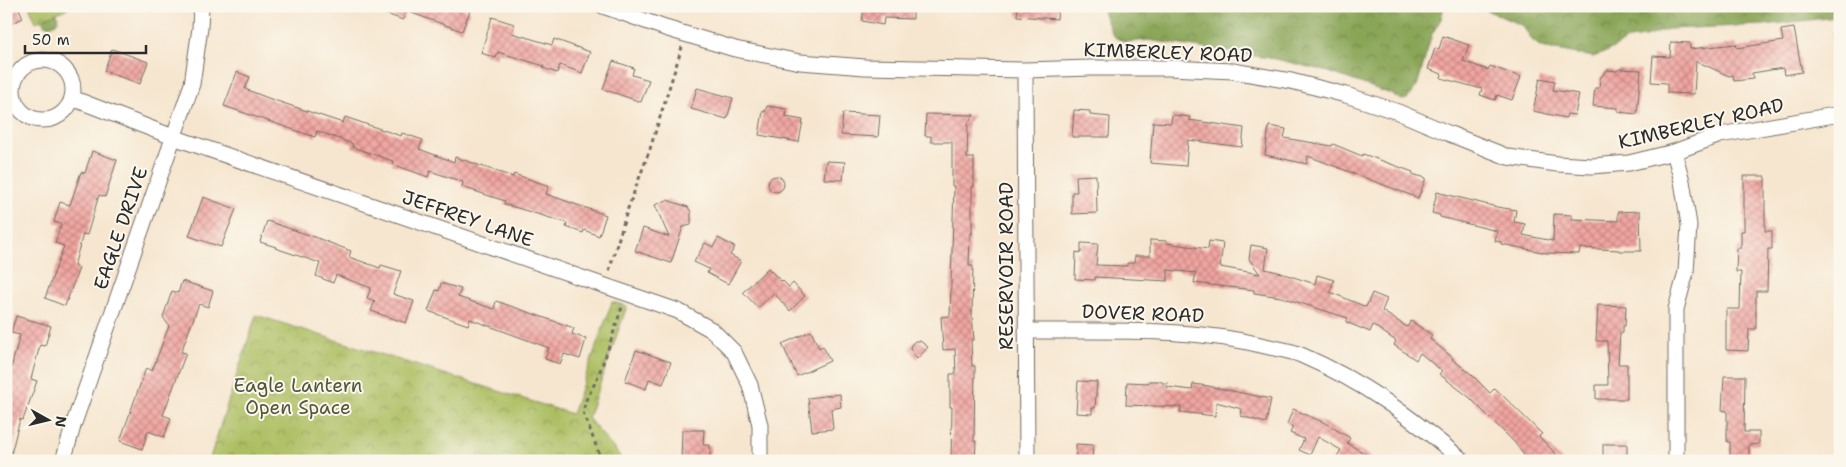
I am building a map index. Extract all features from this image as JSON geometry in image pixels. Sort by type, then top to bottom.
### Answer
[{"type":"street","name":"EAGLE DRIVE","points":[[63,461],[74,423],[192,84],[200,28],[201,6]]},
{"type":"street","name":"KIMBERLEY ROAD","points":[[603,6],[735,49],[800,62],[865,67],[1233,71],[1292,81],[1346,95],[1398,112],[1508,157],[1557,164],[1592,166],[1629,164],[1674,152],[1720,135],[1840,114]]},
{"type":"street","name":"RESERVOIR ROAD","points":[[1025,70],[1028,461]]},
{"type":"street","name":"JEFFREY LANE","points":[[72,98],[173,137],[678,311],[712,330],[734,352],[750,384],[760,425],[760,461]]},
{"type":"street","points":[[1674,152],[1682,181],[1689,225],[1686,272],[1676,309],[1676,461]]},
{"type":"street","name":"DOVER ROAD","points":[[1026,331],[1176,331],[1241,340],[1300,354],[1367,388],[1416,422],[1463,461]]},
{"type":"path","points":[[604,286],[627,211],[650,149],[685,34]]},
{"type":"path","points":[[602,461],[583,412],[586,400],[606,355],[626,294]]},
{"type":"green space","points":[[29,6],[73,6],[36,22]]},
{"type":"green space","points":[[54,6],[59,19],[53,25],[45,25],[40,16]]},
{"type":"green space","points":[[1101,6],[1444,6],[1441,19],[1432,34],[1417,86],[1407,99],[1402,100],[1391,94],[1329,72],[1276,59],[1148,40],[1126,42],[1112,34]]},
{"type":"green space","points":[[1477,6],[1837,6],[1839,12],[1837,17],[1764,25],[1668,29],[1645,37],[1629,39],[1593,57],[1541,47],[1532,40],[1523,26]]},
{"type":"green space","points":[[1837,6],[1840,6],[1840,86],[1833,70],[1833,34],[1839,12]]},
{"type":"green space","name":"Eagle Lantern Open Space","points":[[612,302],[627,306],[588,418],[620,456],[620,461],[209,461],[256,315],[572,414]]},
{"type":"building","points":[[6,6],[18,6],[23,18],[6,26]]},
{"type":"building","points":[[370,6],[458,6],[470,11],[462,31],[406,11],[403,20],[369,8]]},
{"type":"building","points":[[864,6],[913,6],[913,19],[884,18],[883,25],[862,21]]},
{"type":"building","points":[[1018,6],[1058,6],[1057,19],[1017,16]]},
{"type":"building","points":[[492,17],[514,24],[512,33],[552,45],[554,39],[590,52],[582,73],[560,65],[557,73],[543,68],[544,66],[498,52],[496,58],[481,53]]},
{"type":"building","points":[[1794,28],[1802,72],[1784,75],[1783,68],[1752,73],[1753,79],[1734,81],[1733,75],[1729,76],[1696,61],[1694,94],[1667,93],[1667,83],[1651,82],[1653,56],[1670,57],[1671,42],[1690,43],[1690,49],[1736,44],[1737,48],[1783,41],[1781,30]]},
{"type":"building","points":[[1443,36],[1469,45],[1463,61],[1488,70],[1490,66],[1521,77],[1512,100],[1497,95],[1495,100],[1480,95],[1482,89],[1441,78],[1442,74],[1428,69],[1435,48],[1439,49]]},
{"type":"building","points":[[112,49],[148,62],[140,84],[104,71]]},
{"type":"building","points":[[613,61],[634,68],[632,75],[649,80],[641,102],[603,89]]},
{"type":"building","points":[[1619,69],[1641,70],[1637,114],[1618,112],[1618,108],[1593,106],[1595,88],[1599,88],[1600,78],[1607,70],[1617,71]]},
{"type":"building","points":[[237,72],[250,77],[245,89],[268,98],[343,123],[345,117],[401,136],[402,133],[423,140],[419,149],[454,162],[455,157],[513,177],[514,174],[549,186],[546,194],[606,215],[599,236],[584,230],[583,233],[566,227],[567,223],[504,204],[505,201],[462,187],[463,182],[430,171],[428,177],[392,164],[393,161],[352,147],[353,144],[317,131],[315,137],[224,106]]},
{"type":"building","points":[[1540,78],[1555,81],[1553,90],[1579,94],[1575,115],[1567,114],[1566,118],[1533,111]]},
{"type":"building","points":[[697,88],[733,98],[727,119],[691,109]]},
{"type":"building","points":[[767,106],[787,109],[786,117],[803,120],[799,142],[759,135],[763,111],[765,112]]},
{"type":"building","points":[[1074,110],[1090,111],[1090,115],[1110,117],[1109,137],[1072,137]]},
{"type":"building","points":[[843,113],[880,115],[878,137],[841,135]]},
{"type":"building","points":[[926,114],[974,115],[968,123],[967,158],[974,158],[972,234],[970,234],[969,266],[973,266],[972,315],[974,340],[971,340],[972,366],[975,366],[975,461],[951,461],[952,407],[950,407],[950,374],[956,374],[955,349],[943,350],[941,317],[950,316],[954,186],[952,186],[952,142],[931,142],[931,136],[925,136]]},
{"type":"building","points":[[1172,115],[1190,117],[1189,120],[1244,128],[1242,147],[1188,140],[1186,166],[1150,163],[1153,122],[1171,123]]},
{"type":"building","points":[[1269,126],[1286,129],[1284,138],[1332,146],[1333,144],[1426,178],[1418,198],[1308,156],[1307,164],[1265,155]]},
{"type":"building","points":[[92,151],[117,160],[105,197],[99,195],[87,235],[83,234],[74,266],[79,268],[65,306],[45,298],[64,246],[55,243],[61,224],[54,222],[60,202],[70,205],[81,172],[85,173]]},
{"type":"building","points":[[826,161],[845,162],[843,180],[824,179]]},
{"type":"building","points":[[1096,175],[1097,213],[1072,214],[1072,192],[1077,192],[1076,176]]},
{"type":"building","points":[[773,176],[779,176],[784,181],[782,190],[773,192],[768,187],[768,181]]},
{"type":"building","points":[[1744,176],[1765,176],[1765,231],[1772,231],[1772,249],[1768,249],[1767,291],[1756,291],[1756,329],[1749,329],[1748,351],[1726,350],[1726,309],[1740,309],[1741,272],[1736,272],[1737,248],[1741,248],[1741,231],[1744,231]]},
{"type":"building","points":[[1437,192],[1516,210],[1514,222],[1525,224],[1523,235],[1553,241],[1554,214],[1572,215],[1572,219],[1618,221],[1618,212],[1640,211],[1641,251],[1580,248],[1579,254],[1547,253],[1501,244],[1501,242],[1495,241],[1497,231],[1440,217],[1440,215],[1432,213]]},
{"type":"building","points":[[203,197],[236,209],[221,247],[189,236]]},
{"type":"building","points":[[667,200],[688,207],[691,212],[691,225],[683,227],[671,263],[635,251],[643,228],[669,237],[655,205]]},
{"type":"building","points":[[267,221],[351,251],[349,257],[380,268],[381,265],[401,271],[393,294],[414,301],[406,323],[371,311],[375,301],[367,298],[371,288],[336,275],[333,283],[316,276],[320,263],[260,242]]},
{"type":"building","points":[[718,238],[735,247],[730,255],[741,261],[728,284],[707,273],[709,269],[694,262],[705,243],[713,247]]},
{"type":"building","points":[[1150,240],[1167,241],[1167,243],[1208,249],[1209,241],[1223,243],[1220,267],[1260,274],[1249,259],[1251,245],[1268,248],[1265,269],[1315,284],[1317,275],[1334,280],[1330,292],[1366,307],[1372,293],[1387,299],[1382,311],[1407,327],[1411,321],[1432,335],[1430,339],[1490,393],[1495,388],[1542,434],[1539,436],[1562,461],[1528,461],[1516,444],[1469,397],[1439,374],[1442,371],[1420,353],[1416,360],[1394,345],[1396,341],[1373,325],[1370,332],[1346,322],[1348,318],[1281,297],[1254,293],[1254,290],[1194,283],[1196,273],[1168,270],[1168,281],[1095,277],[1095,280],[1075,279],[1076,252],[1081,253],[1081,243],[1098,244],[1096,265],[1127,266],[1127,263],[1134,263],[1135,256],[1150,256]]},
{"type":"building","points":[[768,268],[789,287],[793,283],[805,296],[790,311],[774,293],[758,308],[743,292]]},
{"type":"building","points":[[182,281],[213,291],[208,307],[199,304],[181,352],[186,353],[163,415],[171,418],[164,437],[148,431],[142,449],[120,441],[146,368],[152,371],[169,326],[163,317],[172,291],[178,293]]},
{"type":"building","points":[[441,283],[461,289],[458,297],[494,309],[496,301],[574,328],[572,334],[586,339],[580,359],[564,354],[560,364],[545,359],[549,348],[470,319],[468,325],[428,311],[436,290],[439,291]]},
{"type":"building","points":[[1598,305],[1626,306],[1625,326],[1623,326],[1623,333],[1620,333],[1618,364],[1627,364],[1627,399],[1596,399],[1596,385],[1608,385],[1607,341],[1596,341]]},
{"type":"building","points":[[16,316],[51,326],[45,346],[40,345],[31,379],[37,381],[23,420],[20,419],[11,454],[6,453],[6,401],[10,389],[6,387],[6,370],[10,372],[20,335],[11,333]]},
{"type":"building","points":[[811,331],[819,348],[823,346],[830,361],[797,376],[782,344]]},
{"type":"building","points":[[915,341],[920,341],[928,347],[917,359],[910,349]]},
{"type":"building","points":[[636,350],[671,362],[663,384],[649,379],[646,389],[625,381]]},
{"type":"building","points":[[1724,376],[1745,376],[1744,432],[1759,432],[1759,444],[1749,445],[1749,461],[1730,461],[1730,442],[1727,442],[1727,411],[1722,410]]},
{"type":"building","points":[[1078,381],[1097,382],[1095,408],[1092,408],[1092,414],[1076,413]]},
{"type":"building","points":[[1149,381],[1161,381],[1162,383],[1168,383],[1167,387],[1192,390],[1193,384],[1208,386],[1271,399],[1266,423],[1241,416],[1242,409],[1216,402],[1215,416],[1180,412],[1181,407],[1126,405],[1127,382],[1149,383]]},
{"type":"building","points":[[840,394],[841,407],[831,409],[833,429],[812,431],[808,398]]},
{"type":"building","points":[[1293,409],[1325,423],[1350,438],[1347,443],[1378,461],[1334,461],[1341,450],[1318,437],[1310,455],[1299,450],[1304,439],[1290,433],[1293,427],[1287,424]]},
{"type":"building","points":[[682,430],[704,430],[703,445],[710,445],[710,461],[681,461]]},
{"type":"building","points":[[1076,444],[1093,445],[1092,461],[1076,461]]},
{"type":"building","points":[[1603,444],[1627,444],[1627,461],[1603,461]]}]
